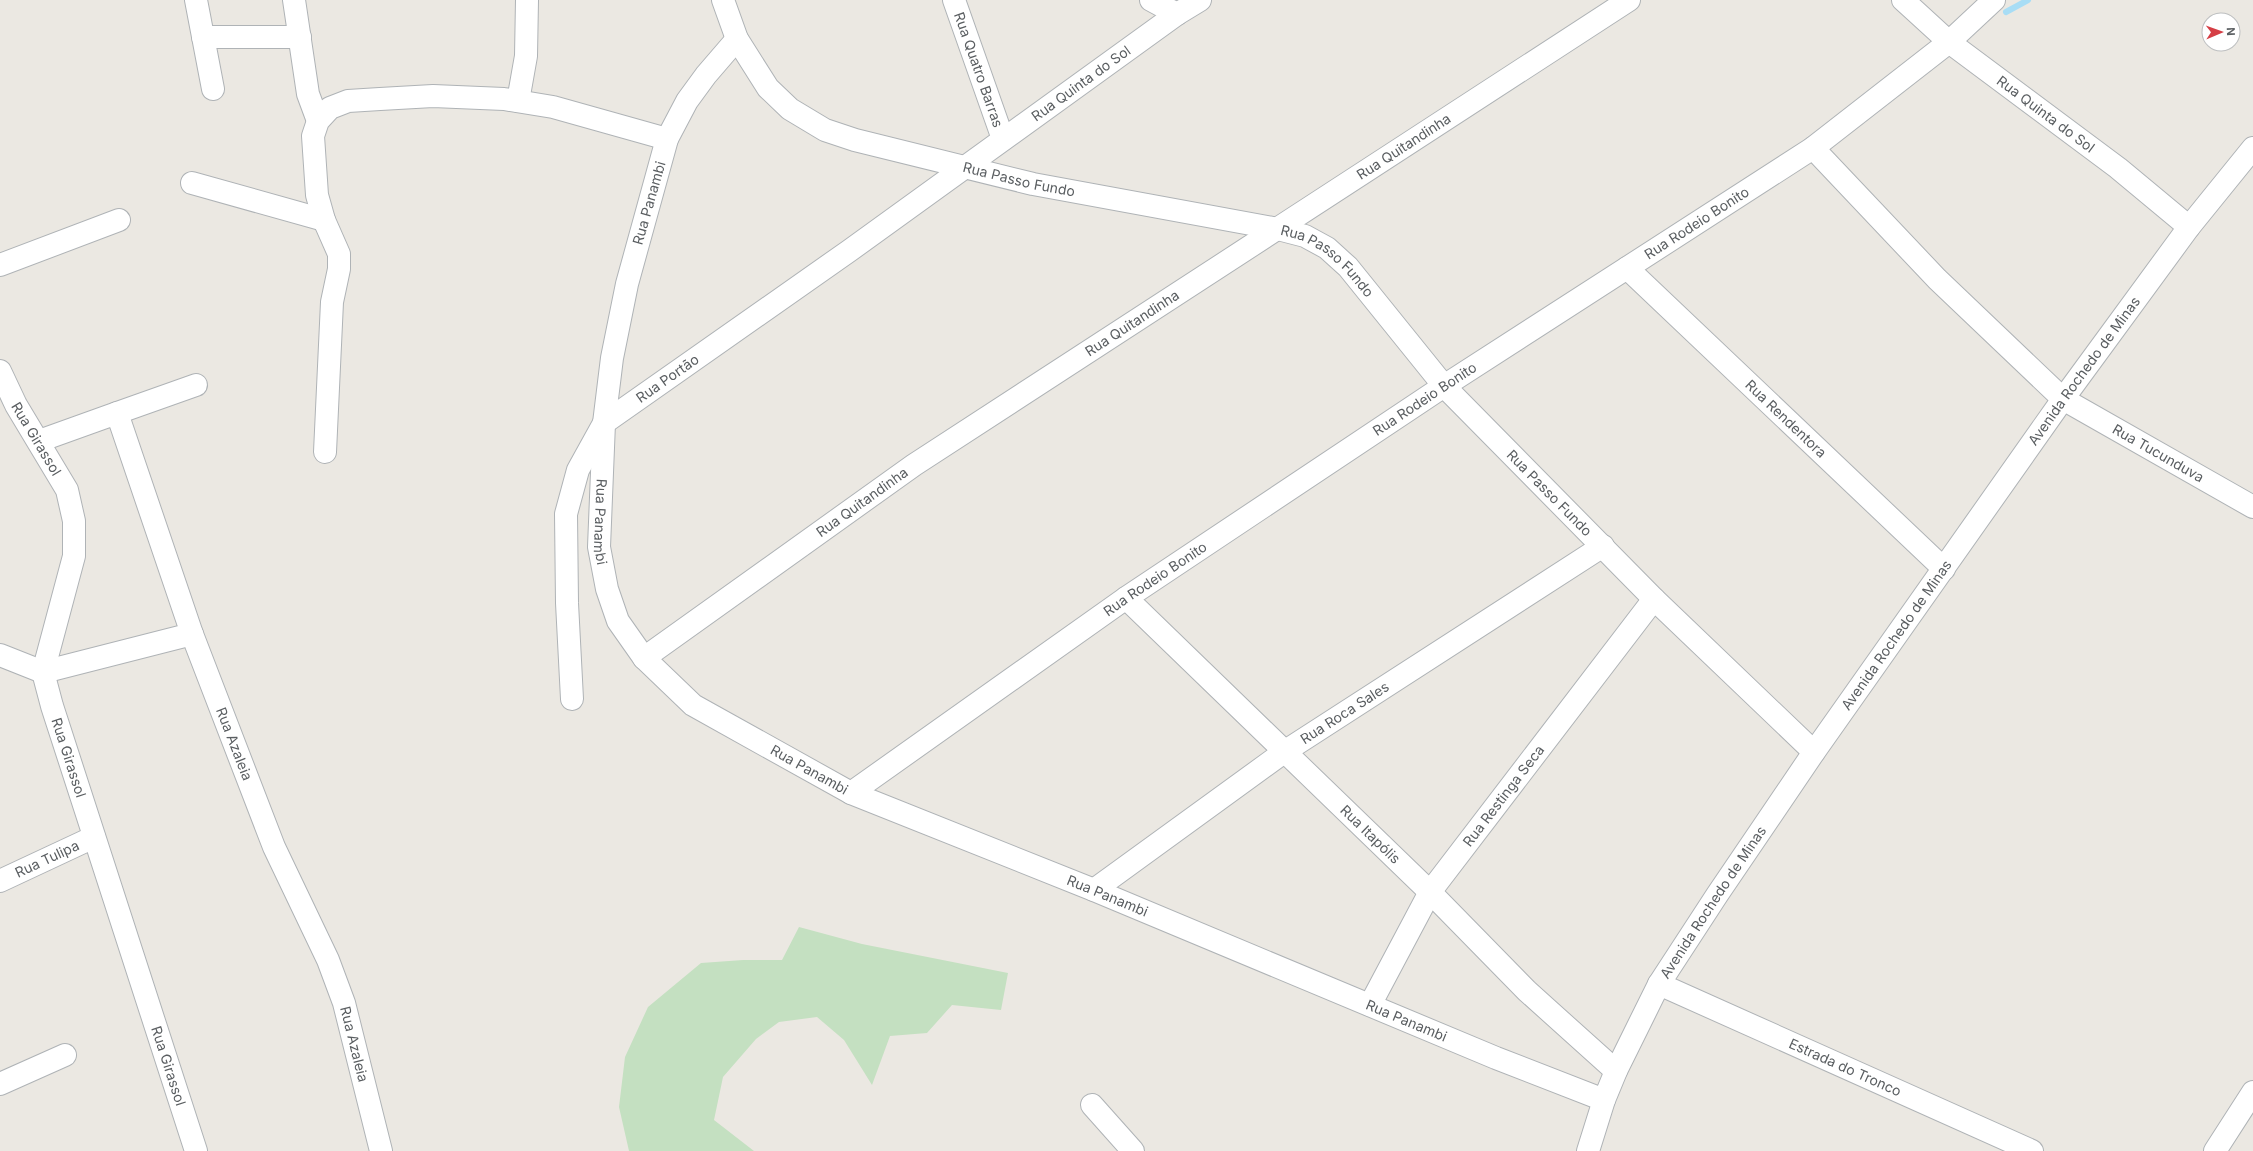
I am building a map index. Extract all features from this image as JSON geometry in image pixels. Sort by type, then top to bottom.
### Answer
[{"type":"street","points":[[196,0],[212,89]]},
{"type":"street","points":[[294,0],[308,94],[318,121]]},
{"type":"street","points":[[518,102],[526,56],[527,0]]},
{"type":"street","name":"Rua Passo Fundo","points":[[723,0],[737,39],[768,88],[790,109],[825,130],[855,140],[963,168],[1033,184],[1278,229],[1305,236],[1327,248],[1348,267],[1444,386],[1654,599],[1814,752]]},
{"type":"street","name":"Rua Quatro Barras","points":[[954,0],[1003,139]]},
{"type":"street","points":[[1150,0],[1177,14]]},
{"type":"street","name":"Rua Quinta do Sol","points":[[963,168],[1177,14],[1200,0]]},
{"type":"street","name":"Rua Quitandinha","points":[[644,658],[914,465],[1629,0]]},
{"type":"street","name":"Rua Quinta do Sol","points":[[1903,0],[1949,42],[2118,168],[2189,227]]},
{"type":"street","name":"Rua Rodeio Bonito","points":[[851,793],[1126,598],[1444,386],[1813,148],[1949,42],[1994,0]]},
{"type":"street","points":[[203,37],[300,37]]},
{"type":"street","name":"Rua Panambi","points":[[737,39],[706,75],[688,101],[667,139],[626,284],[612,358],[604,423],[599,548],[607,589],[618,621],[644,658],[693,705],[851,793],[1094,890],[1496,1058],[1604,1100]]},
{"type":"street","points":[[325,452],[332,302],[339,254],[324,220],[317,195],[313,162],[313,136],[318,121],[330,108],[348,101],[433,96],[518,102],[553,107],[667,139]]},
{"type":"street","name":"Rua Tucunduva","points":[[1813,148],[1936,279],[2063,399],[2253,507]]},
{"type":"street","name":"Avenida Rochedo de Minas","points":[[1588,1151],[1604,1100],[1616,1071],[1659,984],[1814,752],[2063,399],[2189,227],[2253,148]]},
{"type":"street","name":"Rua Portão","points":[[572,699],[567,603],[566,514],[578,470],[604,423],[843,256],[963,168]]},
{"type":"street","points":[[192,183],[324,220]]},
{"type":"street","points":[[0,265],[119,220]]},
{"type":"street","name":"Rua Rendentora","points":[[1627,268],[1944,569]]},
{"type":"street","name":"Rua Girassol","points":[[0,371],[16,405],[68,490],[74,521],[74,556],[43,672],[52,706],[154,1016],[196,1151]]},
{"type":"street","points":[[39,441],[196,385]]},
{"type":"street","name":"Rua Azaleia","points":[[117,413],[192,634],[274,847],[290,884],[328,960],[344,1003],[381,1151]]},
{"type":"street","name":"Rua Roca Sales","points":[[1094,890],[1284,752],[1603,546]]},
{"type":"street","name":"Rua Itapólis","points":[[1126,598],[1430,892],[1527,991],[1616,1071]]},
{"type":"street","name":"Rua Restinga Seca","points":[[1370,1005],[1430,892],[1654,599]]},
{"type":"street","points":[[0,655],[10,661],[43,672],[192,634]]},
{"type":"street","name":"Rua Tulipa","points":[[0,881],[94,837]]},
{"type":"street","name":"Estrada do Tronco","points":[[1659,984],[2032,1151]]},
{"type":"street","points":[[0,1084],[65,1055]]},
{"type":"street","points":[[2215,1151],[2253,1092]]},
{"type":"street","points":[[1092,1105],[1132,1151]]},
{"type":"green space","points":[[799,927],[862,944],[1008,973],[1001,1010],[952,1005],[927,1033],[890,1036],[872,1085],[844,1040],[817,1017],[779,1022],[756,1039],[723,1077],[714,1120],[754,1151],[629,1151],[619,1107],[625,1057],[648,1007],[701,963],[743,960],[782,960]]},
{"type":"waterway","points":[[2006,12],[2028,0]]}]
